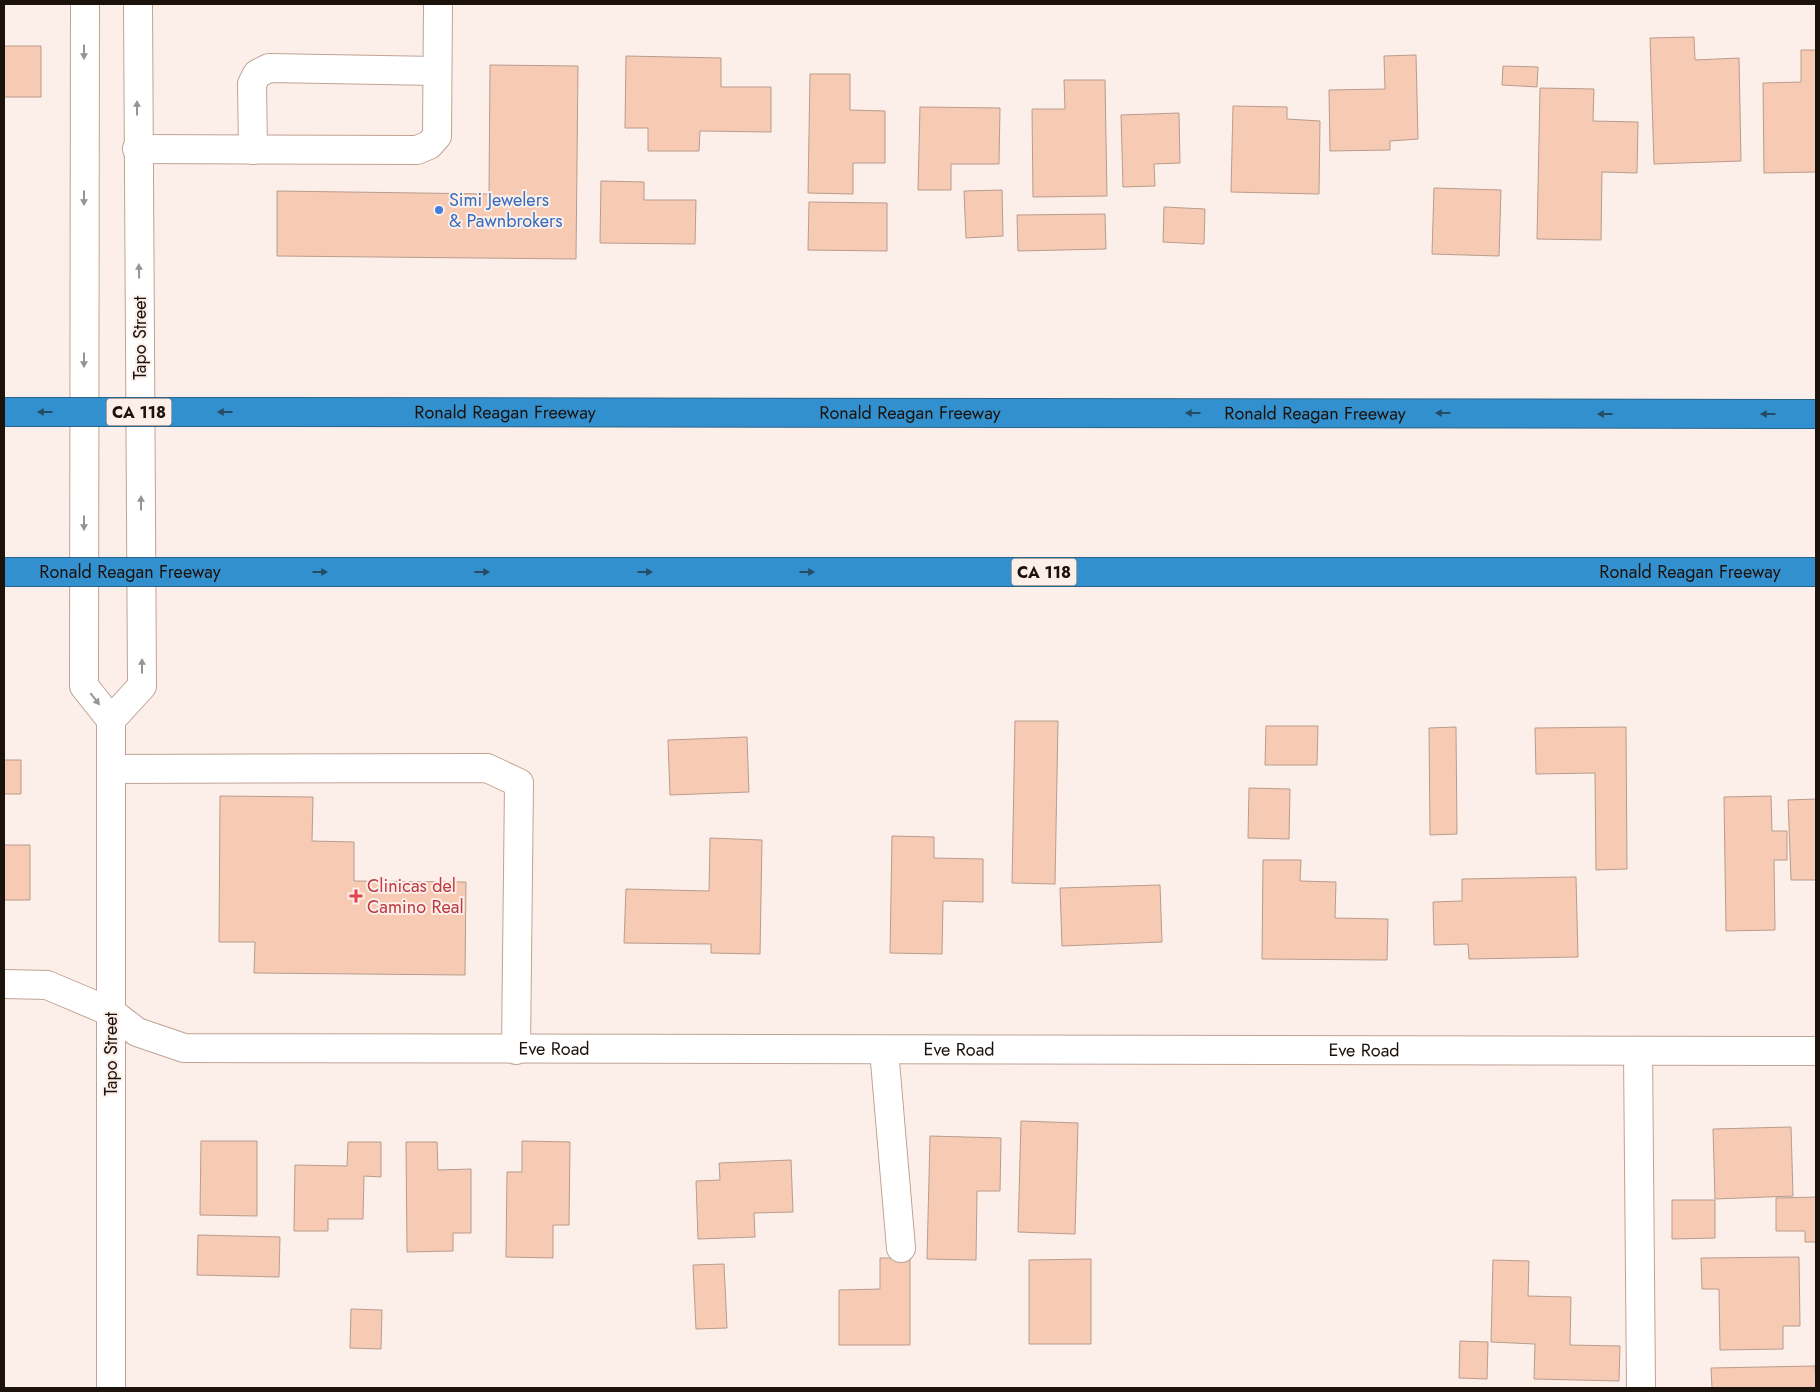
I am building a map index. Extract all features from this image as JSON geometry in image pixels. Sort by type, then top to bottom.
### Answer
[{"type":"highway","name":"Ronald Reagan Freeway","points":[[4,412],[1816,414]]},
{"type":"highway","name":"Ronald Reagan Freeway","points":[[4,572],[1816,572]]},
{"type":"street","points":[[85,4],[84,686],[112,720]]},
{"type":"street","name":"Tapo Street","points":[[111,1388],[112,720],[142,686],[137,149],[138,4]]},
{"type":"street","points":[[137,149],[417,150],[429,145],[437,136],[438,4]]},
{"type":"street","points":[[253,150],[252,84],[257,74],[269,68],[438,72]]},
{"type":"street","points":[[112,769],[486,768],[519,783],[516,1050]]},
{"type":"street","name":"Eve Road","points":[[4,984],[43,984],[112,1012],[136,1032],[184,1048],[1816,1051]]},
{"type":"street","points":[[884,1050],[901,1248]]},
{"type":"street","points":[[1638,1051],[1641,1388]]},
{"type":"building","points":[[1694,37],[1695,60],[1739,58],[1741,161],[1654,164],[1650,38]]},
{"type":"building","points":[[4,46],[41,46],[41,97],[4,97]]},
{"type":"building","points":[[1801,50],[1816,50],[1816,172],[1764,173],[1763,83],[1801,82]]},
{"type":"building","points":[[1416,55],[1418,139],[1390,141],[1390,150],[1330,151],[1329,90],[1385,89],[1384,56]]},
{"type":"building","points":[[626,56],[721,58],[721,87],[771,87],[771,132],[700,131],[699,151],[648,151],[648,128],[625,128]]},
{"type":"building","points":[[490,65],[578,66],[576,259],[277,256],[277,191],[489,194]]},
{"type":"building","points":[[1503,66],[1538,67],[1537,87],[1502,85]]},
{"type":"building","points":[[810,74],[850,74],[850,110],[885,111],[885,163],[853,163],[853,194],[808,193]]},
{"type":"building","points":[[1064,80],[1105,80],[1107,196],[1033,197],[1032,109],[1065,109]]},
{"type":"building","points":[[1540,88],[1594,89],[1593,121],[1638,122],[1637,173],[1602,172],[1601,240],[1537,239]]},
{"type":"building","points":[[1233,106],[1287,107],[1287,119],[1320,121],[1319,194],[1231,192]]},
{"type":"building","points":[[920,107],[1000,108],[999,164],[951,164],[951,190],[918,190]]},
{"type":"building","points":[[1179,113],[1180,163],[1154,164],[1155,186],[1123,187],[1121,115]]},
{"type":"building","points":[[601,181],[644,182],[644,200],[696,200],[695,244],[600,243]]},
{"type":"building","points":[[1434,188],[1501,190],[1499,256],[1432,254]]},
{"type":"building","points":[[1002,190],[1003,236],[966,238],[964,191]]},
{"type":"building","points":[[809,202],[887,203],[887,251],[808,250]]},
{"type":"building","points":[[1164,207],[1205,209],[1204,244],[1163,242]]},
{"type":"building","points":[[1105,214],[1106,249],[1018,251],[1017,215]]},
{"type":"building","points":[[1015,721],[1058,721],[1055,884],[1012,883]]},
{"type":"building","points":[[1266,726],[1318,726],[1317,765],[1265,765]]},
{"type":"building","points":[[1456,727],[1457,834],[1430,835],[1429,728]]},
{"type":"building","points":[[1626,727],[1627,869],[1596,870],[1595,773],[1536,774],[1535,728]]},
{"type":"building","points":[[747,737],[749,792],[670,795],[668,740]]},
{"type":"building","points":[[4,760],[21,760],[21,794],[4,794]]},
{"type":"building","points":[[1249,788],[1290,789],[1289,839],[1248,838]]},
{"type":"building","points":[[220,796],[313,797],[312,841],[354,842],[354,881],[466,882],[465,975],[254,973],[255,942],[219,942]]},
{"type":"building","points":[[1771,796],[1772,831],[1787,831],[1787,860],[1774,860],[1775,930],[1726,931],[1724,797]]},
{"type":"building","points":[[1816,799],[1816,880],[1791,880],[1788,800]]},
{"type":"building","points":[[892,836],[934,837],[934,858],[983,859],[983,902],[943,901],[942,954],[890,953]]},
{"type":"building","points":[[710,838],[762,840],[760,954],[711,953],[711,944],[624,943],[626,889],[709,891]]},
{"type":"building","points":[[4,845],[30,845],[30,900],[4,900]]},
{"type":"building","points":[[1263,860],[1301,860],[1300,881],[1336,882],[1335,918],[1388,919],[1387,960],[1262,959]]},
{"type":"building","points":[[1576,877],[1578,957],[1469,959],[1468,944],[1434,945],[1433,902],[1462,901],[1462,879]]},
{"type":"building","points":[[1160,885],[1162,942],[1062,946],[1060,888]]},
{"type":"building","points":[[1021,1121],[1078,1123],[1075,1234],[1018,1232]]},
{"type":"building","points":[[1791,1127],[1793,1196],[1715,1199],[1713,1129]]},
{"type":"building","points":[[930,1136],[1001,1138],[1000,1191],[977,1191],[976,1260],[927,1259]]},
{"type":"building","points":[[201,1141],[257,1141],[257,1216],[200,1215]]},
{"type":"building","points":[[522,1141],[570,1142],[569,1225],[553,1225],[553,1258],[506,1257],[507,1172],[522,1172]]},
{"type":"building","points":[[348,1142],[381,1142],[381,1177],[364,1176],[363,1219],[328,1219],[328,1231],[294,1231],[295,1165],[347,1166]]},
{"type":"building","points":[[406,1142],[437,1142],[438,1170],[471,1169],[471,1233],[453,1233],[453,1251],[407,1252]]},
{"type":"building","points":[[791,1160],[793,1212],[754,1213],[755,1237],[698,1239],[696,1181],[720,1180],[719,1163]]},
{"type":"building","points":[[1816,1197],[1816,1242],[1805,1242],[1805,1231],[1776,1231],[1776,1198]]},
{"type":"building","points":[[1672,1200],[1715,1200],[1715,1238],[1672,1239]]},
{"type":"building","points":[[198,1235],[280,1237],[279,1277],[197,1275]]},
{"type":"building","points":[[1799,1257],[1800,1326],[1783,1326],[1783,1349],[1720,1350],[1719,1289],[1702,1289],[1701,1258]]},
{"type":"building","points":[[880,1258],[910,1258],[910,1345],[839,1345],[839,1290],[880,1289]]},
{"type":"building","points":[[1091,1259],[1091,1344],[1029,1344],[1029,1260]]},
{"type":"building","points":[[1493,1260],[1529,1261],[1528,1296],[1571,1297],[1570,1345],[1620,1346],[1619,1381],[1534,1379],[1535,1344],[1491,1342]]},
{"type":"building","points":[[724,1264],[727,1328],[696,1329],[693,1265]]},
{"type":"building","points":[[351,1309],[382,1310],[381,1349],[350,1348]]},
{"type":"building","points":[[1460,1341],[1488,1342],[1487,1379],[1459,1378]]},
{"type":"building","points":[[1815,1366],[1816,1388],[1712,1388],[1711,1368]]},
{"type":"place","name":"Simi Jewelers & Pawnbrokers","points":[[439,210]]},
{"type":"place","name":"Clinicas del Camino Real","points":[[356,896]]}]
